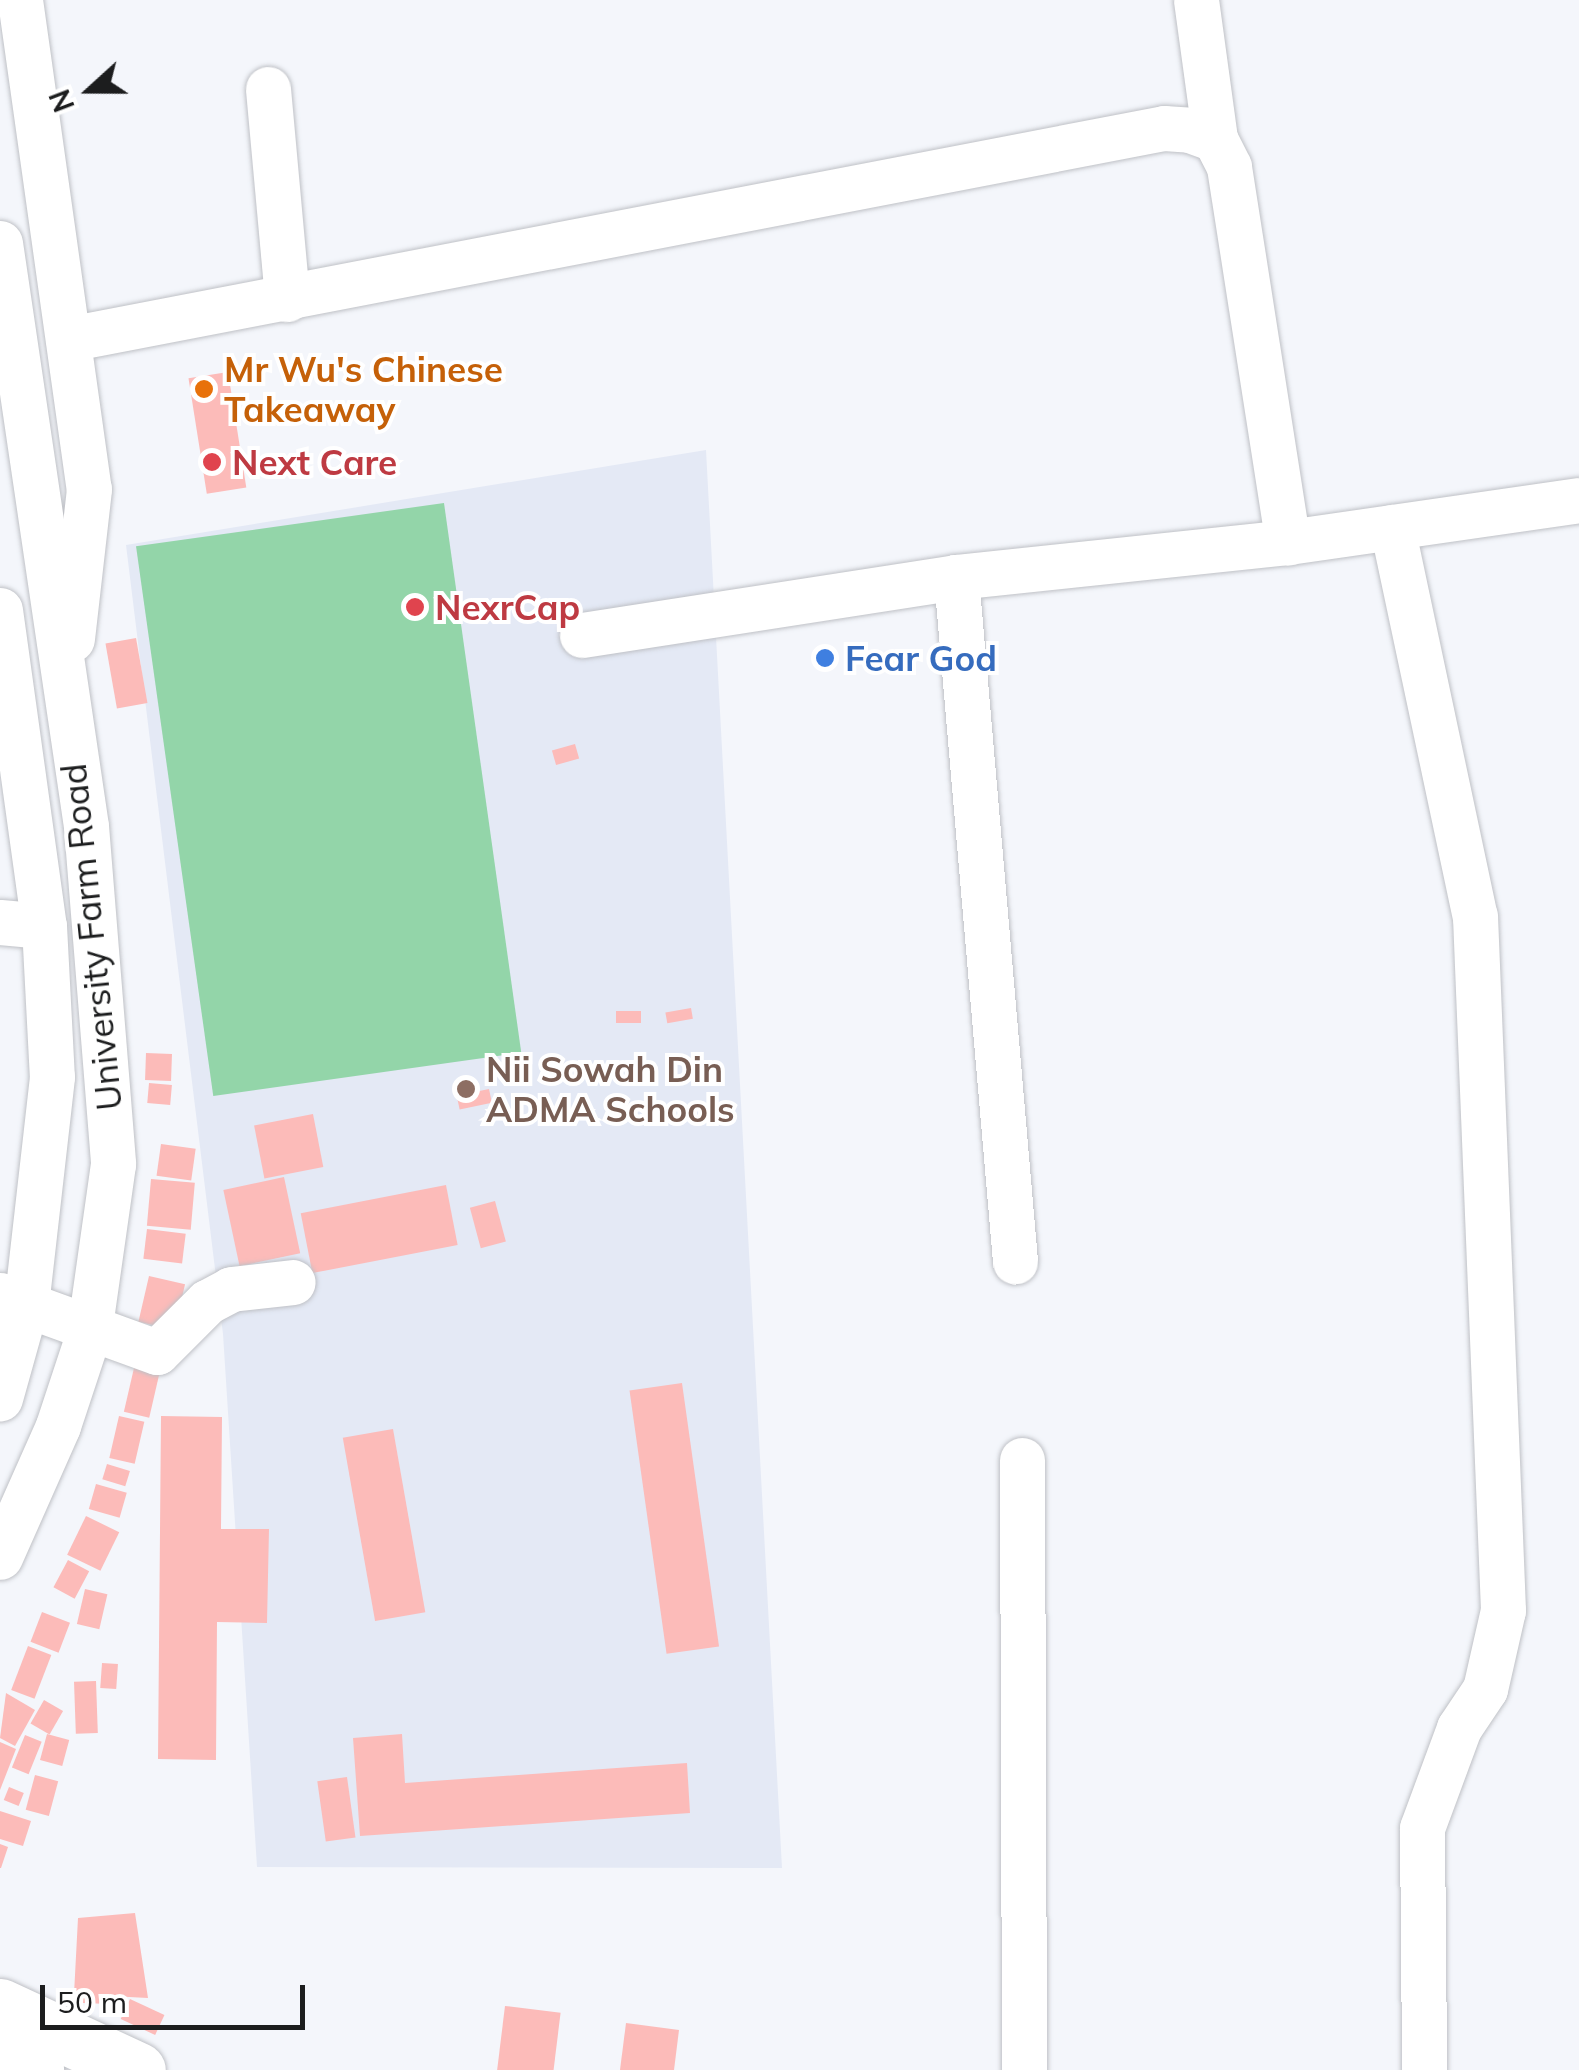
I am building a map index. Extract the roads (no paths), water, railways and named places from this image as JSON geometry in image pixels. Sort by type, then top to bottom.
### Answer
[{"type":"main road","points":[[0,2006],[138,2070]]},
{"type":"main road","points":[[0,2053],[36,2070]]},
{"type":"street","points":[[20,0],[89,489],[65,706]]},
{"type":"street","points":[[1196,0],[1215,139],[1229,166],[1288,542]]},
{"type":"street","points":[[268,89],[287,298]]},
{"type":"street","points":[[68,339],[1164,128],[1215,139]]},
{"type":"street","name":"University Farm Road","points":[[0,243],[96,907],[113,1164],[85,1348],[0,1557]]},
{"type":"street","points":[[582,635],[956,577],[1288,542],[1579,500]]},
{"type":"street","points":[[1392,527],[1474,916],[1503,1610],[1485,1689],[1459,1728],[1422,1828],[1424,2070]]},
{"type":"street","points":[[956,577],[1015,1261]]},
{"type":"street","name":"University Farm Road","points":[[0,610],[18,738],[17,844],[22,924],[52,1077],[0,1398]]},
{"type":"street","points":[[0,696],[18,738]]},
{"type":"street","points":[[11,1317],[85,1348],[156,1352],[206,1302],[230,1289],[292,1282]]},
{"type":"street","points":[[1022,1460],[1024,2070]]},
{"type":"place","name":"Mr Wu's Chinese Takeaway","points":[[204,389]]},
{"type":"place","name":"Next Care","points":[[212,462]]},
{"type":"place","name":"NexrCap","points":[[415,607]]},
{"type":"place","name":"Fear God","points":[[825,658]]},
{"type":"place","name":"Nii Sowah Din ADMA Schools","points":[[466,1089]]}]
